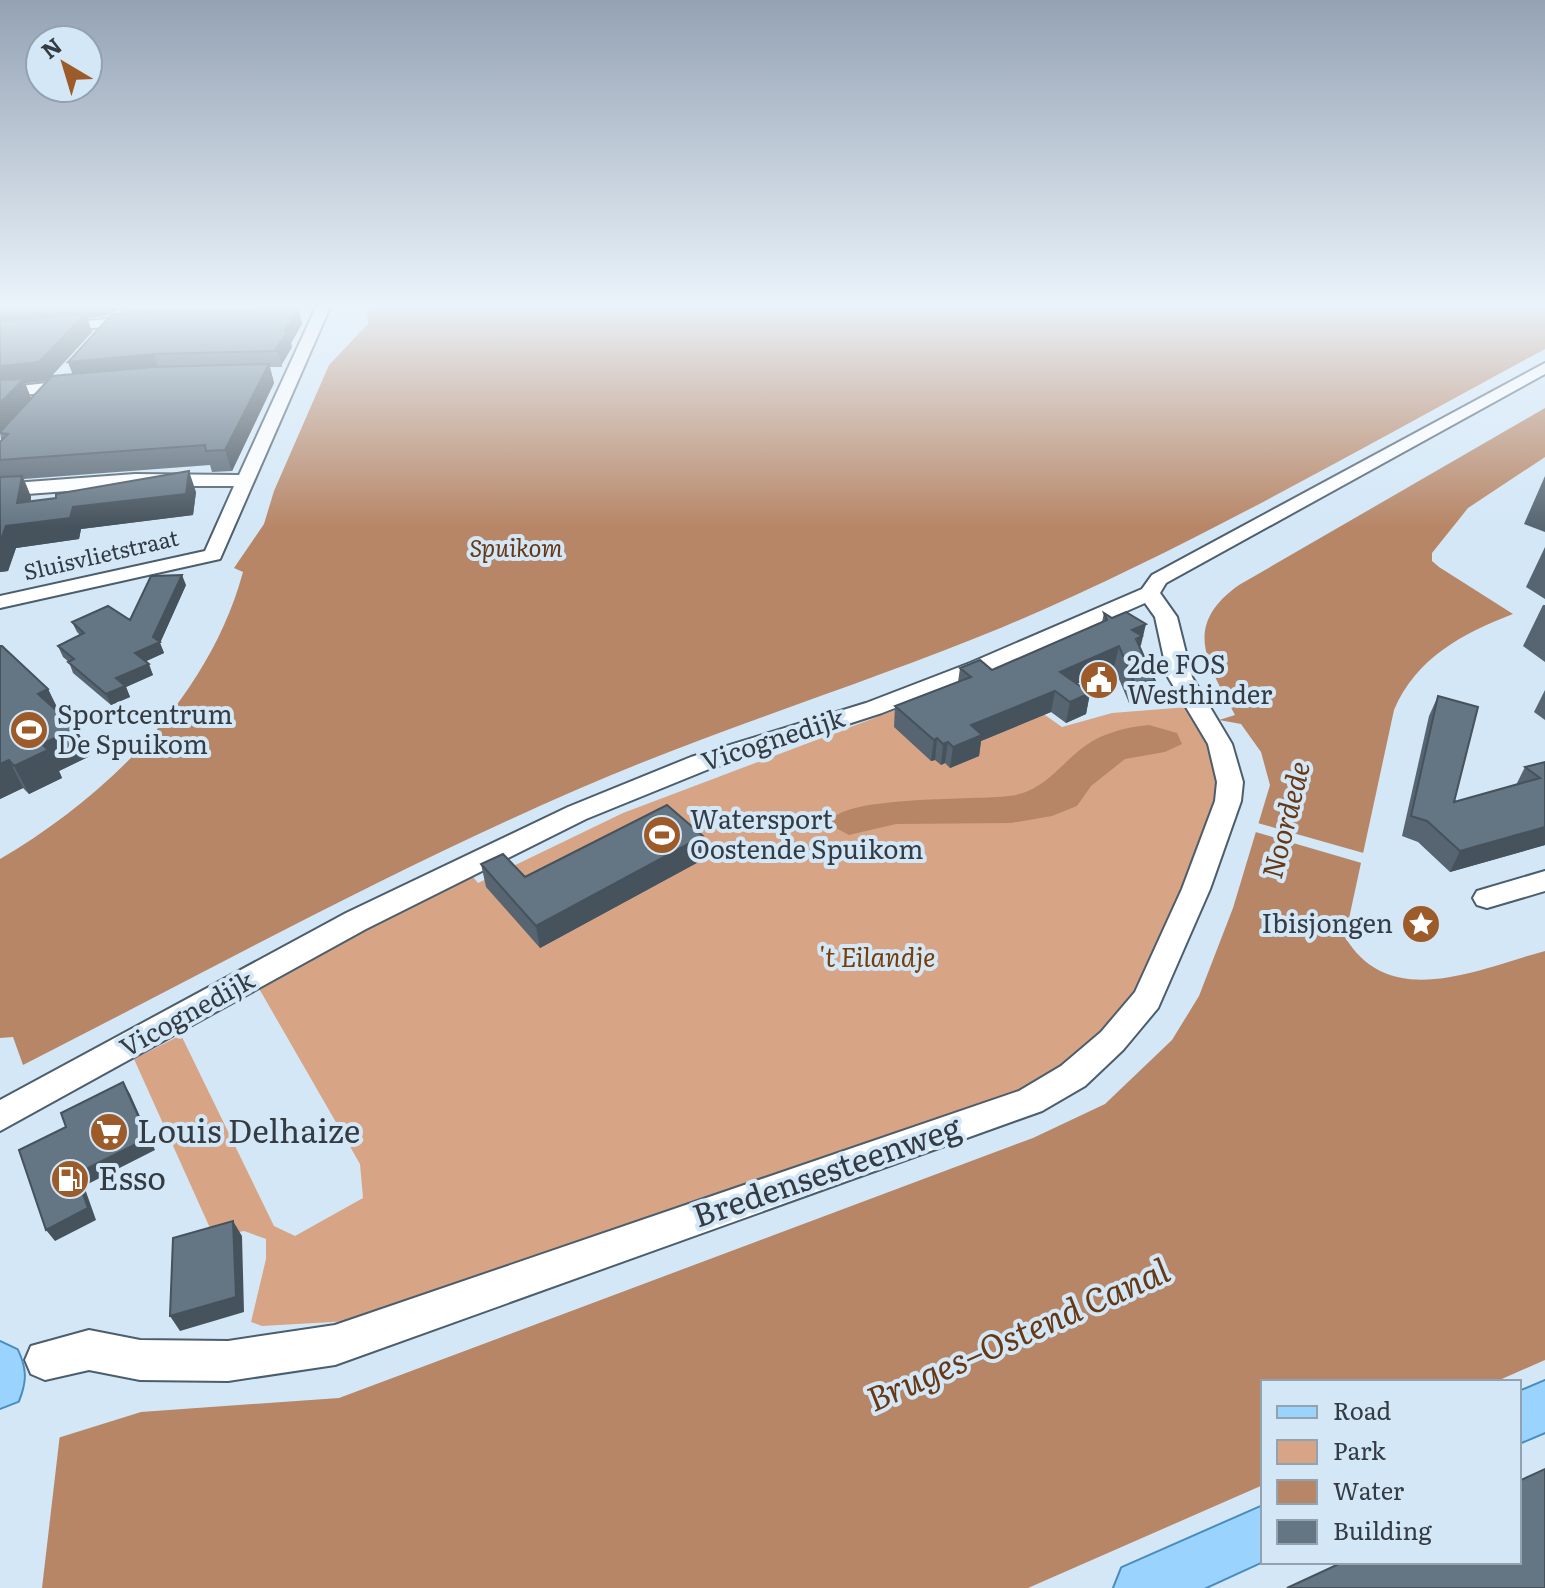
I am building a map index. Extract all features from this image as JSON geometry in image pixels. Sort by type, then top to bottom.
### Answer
[{"type":"main road","points":[[0,1383],[15,1367]]},
{"type":"main road","points":[[1521,1417],[1545,1406]]},
{"type":"main road","points":[[1142,1588],[1261,1534]]},
{"type":"street","points":[[37,406],[61,379]]},
{"type":"street","points":[[0,490],[135,480],[244,481],[284,379]]},
{"type":"street","name":"Vicognedijk","points":[[0,1117],[356,921],[577,813],[700,763],[874,708],[949,680],[1149,593],[1159,579],[1525,379]]},
{"type":"street","points":[[0,393],[91,383]]},
{"type":"street","name":"Sluisvlietstraat","points":[[0,602],[213,555],[244,481]]},
{"type":"street","name":"Bredensesteenweg","points":[[15,1367],[89,1350],[140,1360],[228,1361],[335,1345],[1030,1101],[1073,1076],[1112,1041],[1147,999],[1186,915],[1228,801],[1230,782],[1220,744],[1180,677],[1166,617],[1149,593]]},
{"type":"street","points":[[1487,898],[1545,881]]},
{"type":"green space","name":"'t Eilandje","points":[[988,675],[1062,727],[1112,713],[1188,707],[1216,751],[1223,793],[1155,958],[1117,1019],[1053,1076],[1005,1097],[668,1217],[367,1320],[262,1326],[251,1322],[266,1259],[266,1239],[244,1231],[214,1237],[134,1059],[181,1035],[274,1226],[295,1236],[363,1198],[360,1164],[257,985],[469,872],[478,883],[623,813]]},
{"type":"water","name":"Spuikom","points":[[323,379],[1489,379],[1142,564],[1003,627],[576,790],[436,854],[23,1065],[13,1037],[0,1038],[0,859],[40,834],[116,773],[150,738],[180,700],[206,660],[228,617],[243,572],[234,568],[264,524],[274,491]]},
{"type":"water","points":[[1545,408],[1545,457],[1468,508],[1432,553],[1432,561],[1439,567],[1513,614],[1476,630],[1443,650],[1428,662],[1403,692],[1394,710],[1345,937],[1364,960],[1386,973],[1410,979],[1437,979],[1464,974],[1545,951],[1545,1360],[1500,1380],[1261,1380],[1261,1486],[1028,1588],[0,1588],[0,1456],[141,1412],[339,1398],[1033,1138],[1105,1104],[1172,1040],[1199,996],[1233,908],[1270,785],[1261,752],[1241,724],[1219,720],[1235,715],[1216,679],[1205,646],[1210,615],[1221,600],[1239,585]]},
{"type":"water","points":[[1149,725],[1177,733],[1182,744],[1165,752],[1125,759],[1091,786],[1077,806],[1052,816],[1011,823],[896,824],[849,835],[832,826],[833,818],[865,806],[1021,793],[1042,783],[1092,741],[1115,731]]},
{"type":"pier","points":[[1254,822],[1367,854],[1365,864],[1252,831]]},
{"type":"pier","points":[[60,1434],[42,1588],[0,1588],[0,1452]]},
{"type":"building","points":[[21,379],[24,379],[0,403],[0,380]]},
{"type":"building","points":[[49,379],[261,379],[225,450],[206,451],[205,445],[0,460],[0,442],[8,434],[0,432]]},
{"type":"building","points":[[189,471],[186,494],[73,507],[70,518],[6,526],[0,542],[0,477],[22,476],[17,503]]},
{"type":"building","points":[[182,575],[153,637],[160,642],[135,653],[149,664],[116,678],[125,686],[106,694],[68,662],[74,659],[58,646],[84,633],[72,622],[108,606],[130,620],[151,576]]},
{"type":"building","points":[[1126,612],[1146,624],[1132,630],[1142,636],[1136,639],[1155,681],[1134,682],[1119,646],[1060,672],[1090,693],[1070,702],[1055,691],[971,725],[982,735],[953,747],[948,742],[943,744],[937,738],[934,740],[895,706],[971,677],[960,668],[980,660],[992,670],[1107,620],[1104,613],[1112,618]]},
{"type":"building","name":"Sportcentrum De Spuikom","points":[[0,646],[48,689],[38,694],[76,728],[42,744],[48,750],[14,766],[9,760],[0,764]]},
{"type":"building","points":[[1438,696],[1478,707],[1454,802],[1540,778],[1525,767],[1545,762],[1545,827],[1460,851],[1427,821],[1411,816]]},
{"type":"building","points":[[667,805],[703,836],[536,926],[481,864],[503,854],[525,877]]},
{"type":"building","points":[[123,1082],[148,1138],[76,1174],[88,1208],[46,1230],[19,1150],[66,1127],[61,1113]]},
{"type":"building","points":[[233,1221],[236,1297],[170,1316],[173,1238]]},
{"type":"building","points":[[1545,1469],[1545,1588],[1287,1588],[1339,1564],[1521,1564],[1521,1480]]},
{"type":"place","name":"2de FOS Westhinder","points":[[1099,680]]},
{"type":"place","name":"Sportcentrum De Spuikom","points":[[29,730]]},
{"type":"place","name":"Watersport Oostende Spuikom","points":[[662,835]]},
{"type":"place","name":"Ibisjongen","points":[[1421,924]]},
{"type":"place","name":"Louis Delhaize","points":[[109,1132]]},
{"type":"place","name":"Esso","points":[[70,1179]]},
{"type":"water label","name":"Noordede","points":[[1286,820]]},
{"type":"water label","name":"Bruges–Ostend Canal","points":[[1018,1335]]}]
